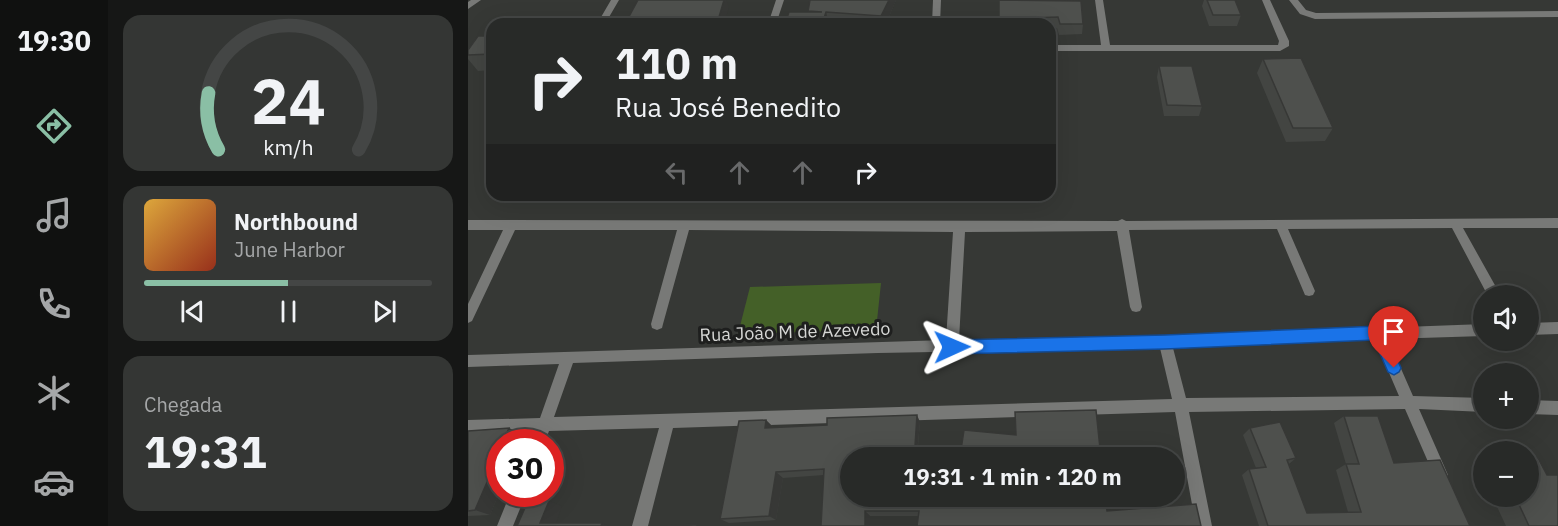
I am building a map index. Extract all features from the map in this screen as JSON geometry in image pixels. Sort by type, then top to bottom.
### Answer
[{"type":"street","points":[[468,6],[477,0]]},
{"type":"street","points":[[604,18],[615,0]]},
{"type":"street","points":[[774,18],[780,0]]},
{"type":"street","points":[[936,18],[937,0]]},
{"type":"street","points":[[1099,0],[1106,47]]},
{"type":"street","points":[[1056,48],[1284,46],[1284,41],[1266,0]]},
{"type":"street","points":[[1293,0],[1303,12],[1315,16],[1558,14]]},
{"type":"street","points":[[468,225],[959,226],[1558,223]]},
{"type":"street","points":[[1122,224],[1136,307]]},
{"type":"street","points":[[1280,224],[1309,291]]},
{"type":"street","points":[[1455,224],[1489,285]]},
{"type":"street","points":[[468,317],[511,225]]},
{"type":"street","points":[[657,324],[684,226]]},
{"type":"street","points":[[952,347],[959,226]]},
{"type":"street","points":[[1539,329],[1558,328]]},
{"type":"street","name":"Rua João M de Azevedo","points":[[468,361],[878,347],[1165,342],[1473,330]]},
{"type":"street","points":[[1379,333],[1445,485]]},
{"type":"street","points":[[1165,342],[1181,405],[1204,526]]},
{"type":"street","points":[[544,429],[568,358]]},
{"type":"street","points":[[468,428],[1181,405],[1409,402],[1473,405]]},
{"type":"street","points":[[1539,407],[1558,408]]},
{"type":"street","points":[[640,526],[668,420]]},
{"type":"street","points":[[505,526],[513,507]]},
{"type":"green space","points":[[881,283],[876,330],[738,334],[750,287]]},
{"type":"building","points":[[638,0],[724,0],[719,18],[628,18]]},
{"type":"building","points":[[810,0],[889,0],[881,16],[826,12],[824,18],[787,18],[789,12],[822,12],[808,11]]},
{"type":"building","points":[[999,0],[1081,1],[1083,24],[1060,24],[1058,17],[999,18]]},
{"type":"building","points":[[1207,0],[1235,0],[1241,15],[1213,15]]},
{"type":"building","points":[[478,36],[486,36],[486,54],[468,55],[468,50]]},
{"type":"building","points":[[1301,58],[1333,128],[1293,128],[1263,59]]},
{"type":"building","points":[[1159,66],[1192,66],[1202,106],[1167,105]]},
{"type":"building","points":[[1096,410],[1100,447],[961,447],[964,430],[1016,435],[1015,412]]},
{"type":"building","points":[[917,415],[915,446],[926,447],[840,447],[840,507],[1106,507],[1107,511],[1185,507],[1185,505],[1196,504],[1201,526],[917,526],[919,511],[865,511],[865,526],[821,526],[824,469],[776,472],[769,516],[720,519],[739,421],[766,420],[765,428],[827,425],[827,418]]},
{"type":"building","points":[[1344,416],[1378,416],[1394,463],[1440,460],[1470,526],[1268,526],[1249,469],[1266,467],[1250,428],[1280,422],[1296,458],[1287,460],[1307,513],[1361,512],[1346,464],[1359,464]]},
{"type":"building","points":[[486,430],[486,484],[475,510],[468,511],[468,431]]},
{"type":"building","points":[[1539,460],[1547,475],[1558,475],[1558,526],[1529,526],[1520,507],[1539,507]]},
{"type":"building","points":[[525,507],[547,507],[540,523],[602,523],[601,526],[517,526]]},
{"type":"building","points":[[697,524],[697,526],[665,526]]},
{"type":"route","points":[[952,347],[1165,342],[1379,333],[1394,368]]}]
